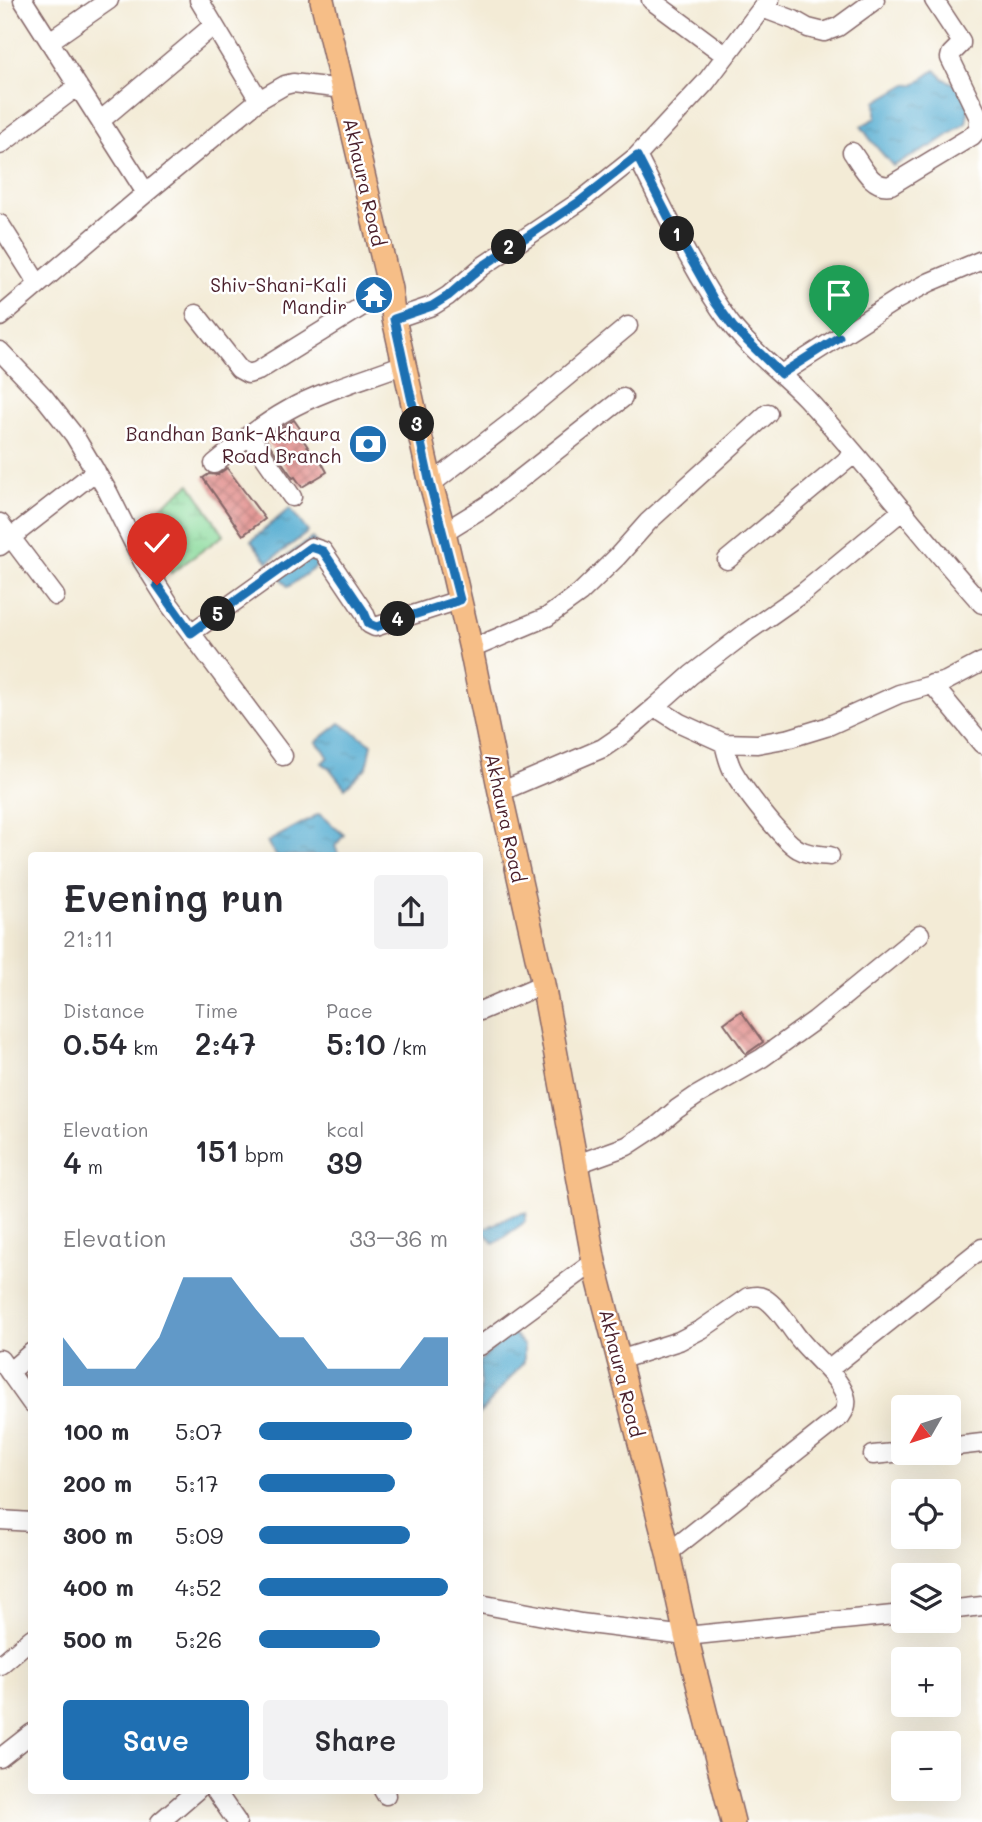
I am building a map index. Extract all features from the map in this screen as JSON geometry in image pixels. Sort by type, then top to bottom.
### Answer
[{"type":"main road","name":"Akhaura Road","points":[[322,0],[390,289],[394,319],[430,484],[471,649],[542,984],[594,1262],[733,1822]]},
{"type":"street","points":[[23,0],[146,193]]},
{"type":"street","points":[[50,41],[109,0]]},
{"type":"street","points":[[198,0],[259,100]]},
{"type":"street","points":[[651,0],[725,55]]},
{"type":"street","points":[[394,319],[432,306],[448,296],[483,266],[579,202],[637,156],[706,82],[766,6],[808,28],[824,32],[875,0]]},
{"type":"street","points":[[852,152],[874,182],[886,187],[972,136],[979,128],[979,118],[950,58],[962,42],[934,0]]},
{"type":"street","points":[[100,121],[214,25]]},
{"type":"street","points":[[0,317],[259,100],[293,83],[343,89]]},
{"type":"street","points":[[0,145],[78,86]]},
{"type":"street","points":[[637,156],[680,240],[715,302],[733,327],[805,397],[982,604]]},
{"type":"street","points":[[0,224],[38,284]]},
{"type":"street","points":[[781,374],[898,299],[982,260]]},
{"type":"street","points":[[196,314],[239,369],[248,374],[258,371],[390,289]]},
{"type":"street","points":[[430,484],[518,417],[628,326]]},
{"type":"street","points":[[0,351],[44,397],[74,435],[108,492],[143,562],[170,605],[283,756]]},
{"type":"street","points":[[214,464],[249,435],[290,409],[404,364]]},
{"type":"street","points":[[444,532],[486,506],[623,398]]},
{"type":"street","points":[[471,649],[547,617],[580,593],[617,558],[648,522],[768,413]]},
{"type":"street","points":[[249,435],[292,497]]},
{"type":"street","points":[[727,560],[854,454]]},
{"type":"street","points":[[55,596],[4,535],[96,471]]},
{"type":"street","points":[[500,792],[603,748],[622,735],[691,675],[804,592],[903,510]]},
{"type":"street","points":[[191,633],[311,547],[323,551],[364,612],[369,624],[376,627],[460,600]]},
{"type":"street","points":[[655,707],[680,723],[724,743],[757,744],[826,727],[900,694],[946,681],[982,662]]},
{"type":"street","points":[[932,684],[982,744]]},
{"type":"street","points":[[724,743],[738,779],[781,835],[799,850],[811,855],[830,856]]},
{"type":"street","points":[[577,1164],[627,1146],[696,1096],[762,1058],[815,1020],[920,934]]},
{"type":"street","points":[[483,1010],[542,984]]},
{"type":"street","points":[[828,1370],[982,1248]]},
{"type":"street","points":[[483,1344],[594,1262]]},
{"type":"street","points":[[619,1360],[679,1341],[755,1295],[772,1304],[801,1342],[828,1370],[846,1398],[841,1416],[668,1553]]},
{"type":"street","points":[[28,1354],[4,1365],[28,1398]]},
{"type":"street","points":[[961,1445],[982,1443]]},
{"type":"street","points":[[873,1455],[891,1453]]},
{"type":"street","points":[[0,1520],[28,1522]]},
{"type":"street","points":[[483,1605],[581,1623],[686,1636],[891,1615]]},
{"type":"street","points":[[961,1608],[982,1606]]},
{"type":"street","points":[[0,1665],[28,1641]]},
{"type":"street","points":[[0,1758],[28,1736]]},
{"type":"street","points":[[160,1822],[192,1794]]},
{"type":"street","points":[[218,1794],[237,1822]]},
{"type":"green space","points":[[190,484],[224,535],[171,573],[142,521]]},
{"type":"water","points":[[935,70],[944,79],[955,84],[970,102],[966,123],[934,145],[893,166],[861,126],[876,118],[876,102],[907,84],[914,85]]},
{"type":"water","points":[[290,508],[308,532],[268,562],[251,541]]},
{"type":"water","points":[[312,538],[328,558],[288,587],[272,567]]},
{"type":"water","points":[[340,723],[372,744],[367,767],[345,788],[322,763],[328,757],[316,742]]},
{"type":"water","points":[[319,814],[344,835],[335,846],[337,852],[273,852],[267,842]]},
{"type":"water","points":[[527,1212],[525,1222],[494,1244],[483,1230],[511,1216]]},
{"type":"water","points":[[512,1332],[524,1346],[524,1362],[483,1410],[483,1358]]},
{"type":"building","points":[[294,420],[301,430],[298,432],[314,456],[317,454],[327,472],[302,487],[265,438]]},
{"type":"building","points":[[227,468],[265,519],[243,535],[203,478],[209,474],[217,475]]},
{"type":"building","points":[[741,1011],[763,1042],[746,1054],[724,1023]]},
{"type":"place","name":"Shiv-Shani-Kali Mandir","points":[[374,295]]},
{"type":"place","name":"Bandhan Bank-Akhaura Road Branch","points":[[368,444]]},
{"type":"route","points":[[157,585],[191,633],[311,547],[323,551],[364,612],[369,624],[376,627],[460,600],[430,484],[394,319],[432,306],[448,296],[483,266],[579,202],[637,156],[715,302],[733,327],[781,374],[839,337]]}]
